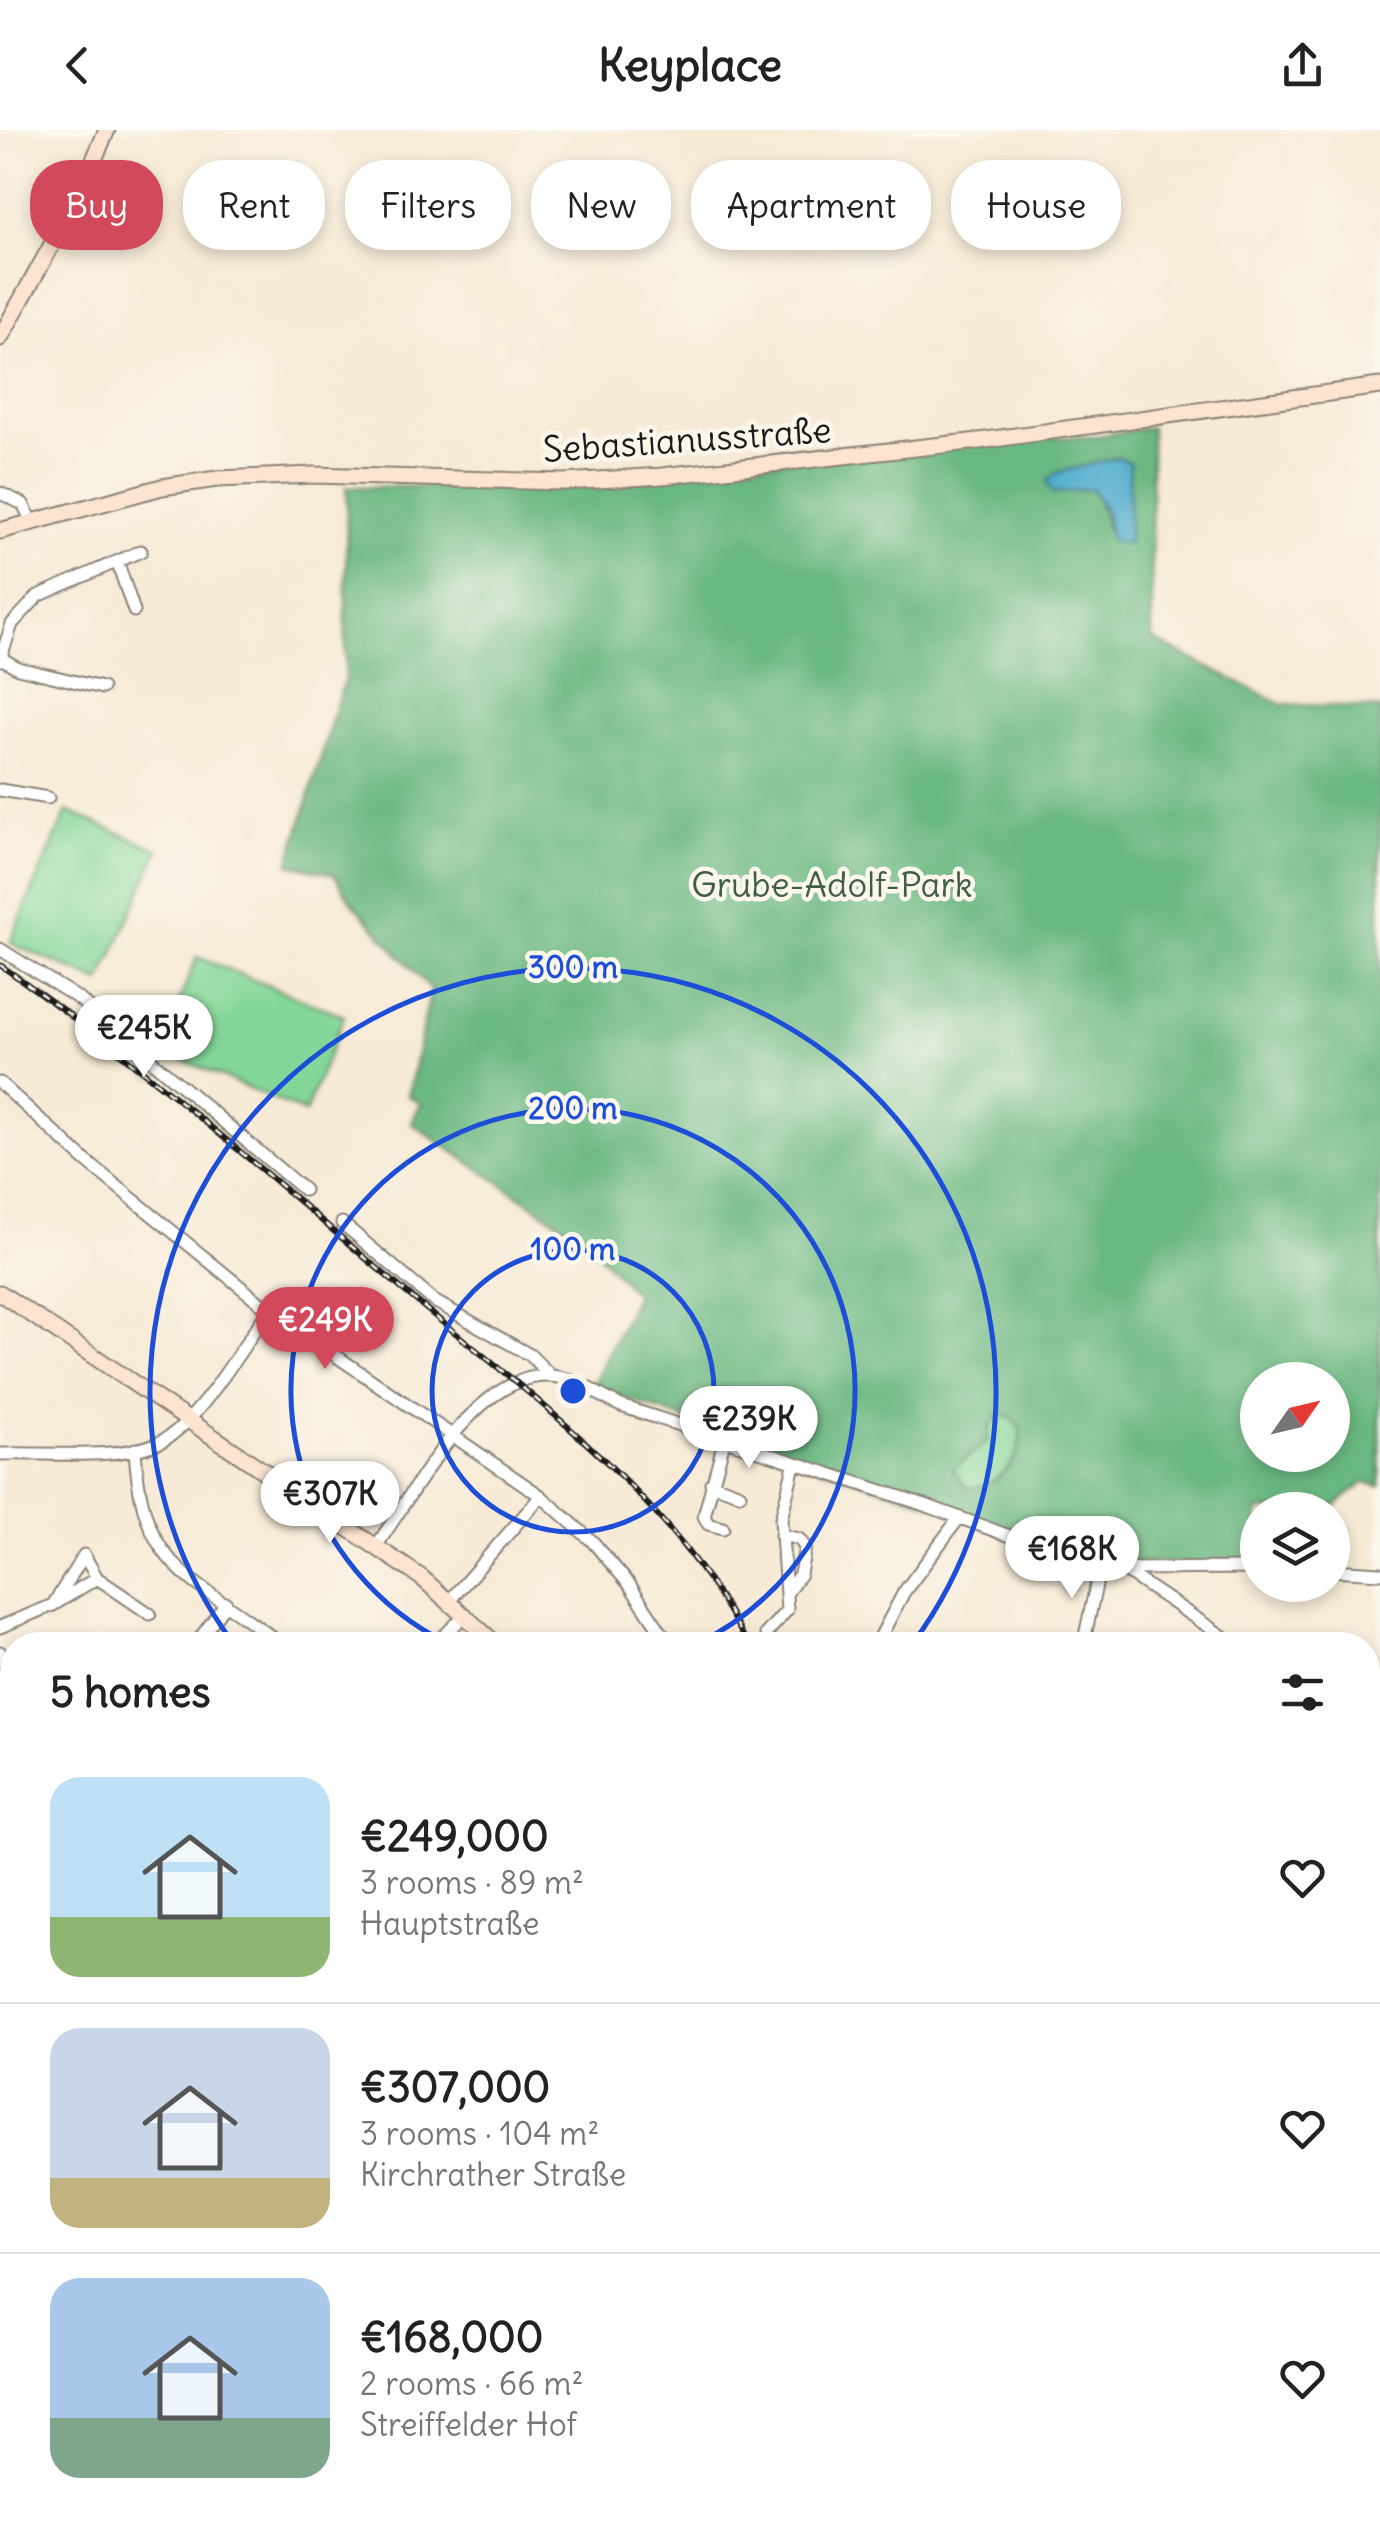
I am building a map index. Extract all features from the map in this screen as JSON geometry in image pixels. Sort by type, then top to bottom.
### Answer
[{"type":"street","points":[[0,338],[74,206],[106,130]]},
{"type":"street","name":"Sebastianusstraße","points":[[0,531],[172,484],[217,479],[312,476],[564,482],[678,474],[979,441],[1380,386]]},
{"type":"street","points":[[0,492],[24,504],[33,523]]},
{"type":"street","points":[[134,611],[118,564],[120,558],[141,551]]},
{"type":"street","points":[[102,688],[56,679],[0,659],[12,624],[38,596],[118,564]]},
{"type":"street","points":[[0,790],[48,798]]},
{"type":"street","points":[[0,948],[80,999],[304,1190]]},
{"type":"street","points":[[0,1083],[86,1161],[269,1310],[541,1496],[592,1541],[630,1584],[661,1632]]},
{"type":"street","points":[[342,1223],[434,1301],[530,1354],[551,1376]]},
{"type":"street","points":[[0,1293],[376,1546],[450,1600],[484,1632]]},
{"type":"street","points":[[0,1454],[135,1449],[165,1440],[186,1421],[269,1310]]},
{"type":"street","points":[[376,1546],[476,1409],[503,1386],[530,1376],[551,1376],[575,1382],[622,1406],[1100,1567],[1240,1568]]},
{"type":"street","points":[[724,1441],[704,1521],[724,1528]]},
{"type":"street","points":[[135,1449],[137,1490],[155,1545],[179,1570],[265,1632]]},
{"type":"street","points":[[768,1632],[785,1617],[780,1535],[782,1504],[794,1465]]},
{"type":"street","points":[[711,1483],[740,1494]]},
{"type":"street","points":[[450,1600],[541,1496]]},
{"type":"street","points":[[883,1632],[904,1592],[959,1518]]},
{"type":"street","points":[[780,1535],[799,1540],[805,1546],[800,1574],[786,1594]]},
{"type":"street","points":[[53,1605],[84,1555],[97,1578],[150,1614]]},
{"type":"street","points":[[1086,1632],[1100,1567]]},
{"type":"street","points":[[1122,1569],[1216,1632]]},
{"type":"street","points":[[1350,1571],[1380,1573]]},
{"type":"street","points":[[0,1627],[53,1605],[97,1578]]},
{"type":"street","points":[[205,1632],[226,1603]]},
{"type":"street","points":[[448,1632],[466,1614]]},
{"type":"green space","name":"Grube-Adolf-Park","points":[[1151,427],[1152,639],[1282,704],[1380,709],[1380,1486],[1365,1482],[1350,1494],[1240,1492],[1240,1565],[1113,1563],[791,1458],[603,1390],[594,1383],[636,1295],[584,1239],[411,1123],[421,1103],[408,1096],[431,990],[351,901],[334,874],[289,864],[345,677],[347,487],[521,486],[1026,437],[1092,437]],"holes":[[[1118,457],[1111,541],[1091,466]],[[999,1415],[1012,1418],[1020,1429],[1013,1460],[989,1483],[967,1488],[953,1469],[988,1440],[990,1426]]]},
{"type":"green space","points":[[67,811],[159,850],[101,982],[10,943]]},
{"type":"green space","points":[[197,957],[344,1016],[305,1113],[160,1050]]},
{"type":"green space","points":[[998,1415],[1012,1418],[1020,1429],[1013,1460],[989,1483],[967,1488],[952,1469],[988,1440],[989,1426]]},
{"type":"water","points":[[1119,457],[1130,463],[1128,544],[1111,541],[1105,511],[1092,489],[1053,493],[1047,482],[1055,473]]},
{"type":"railway","points":[[0,965],[103,1040],[202,1120],[591,1448],[677,1538],[715,1589],[740,1632]]}]
